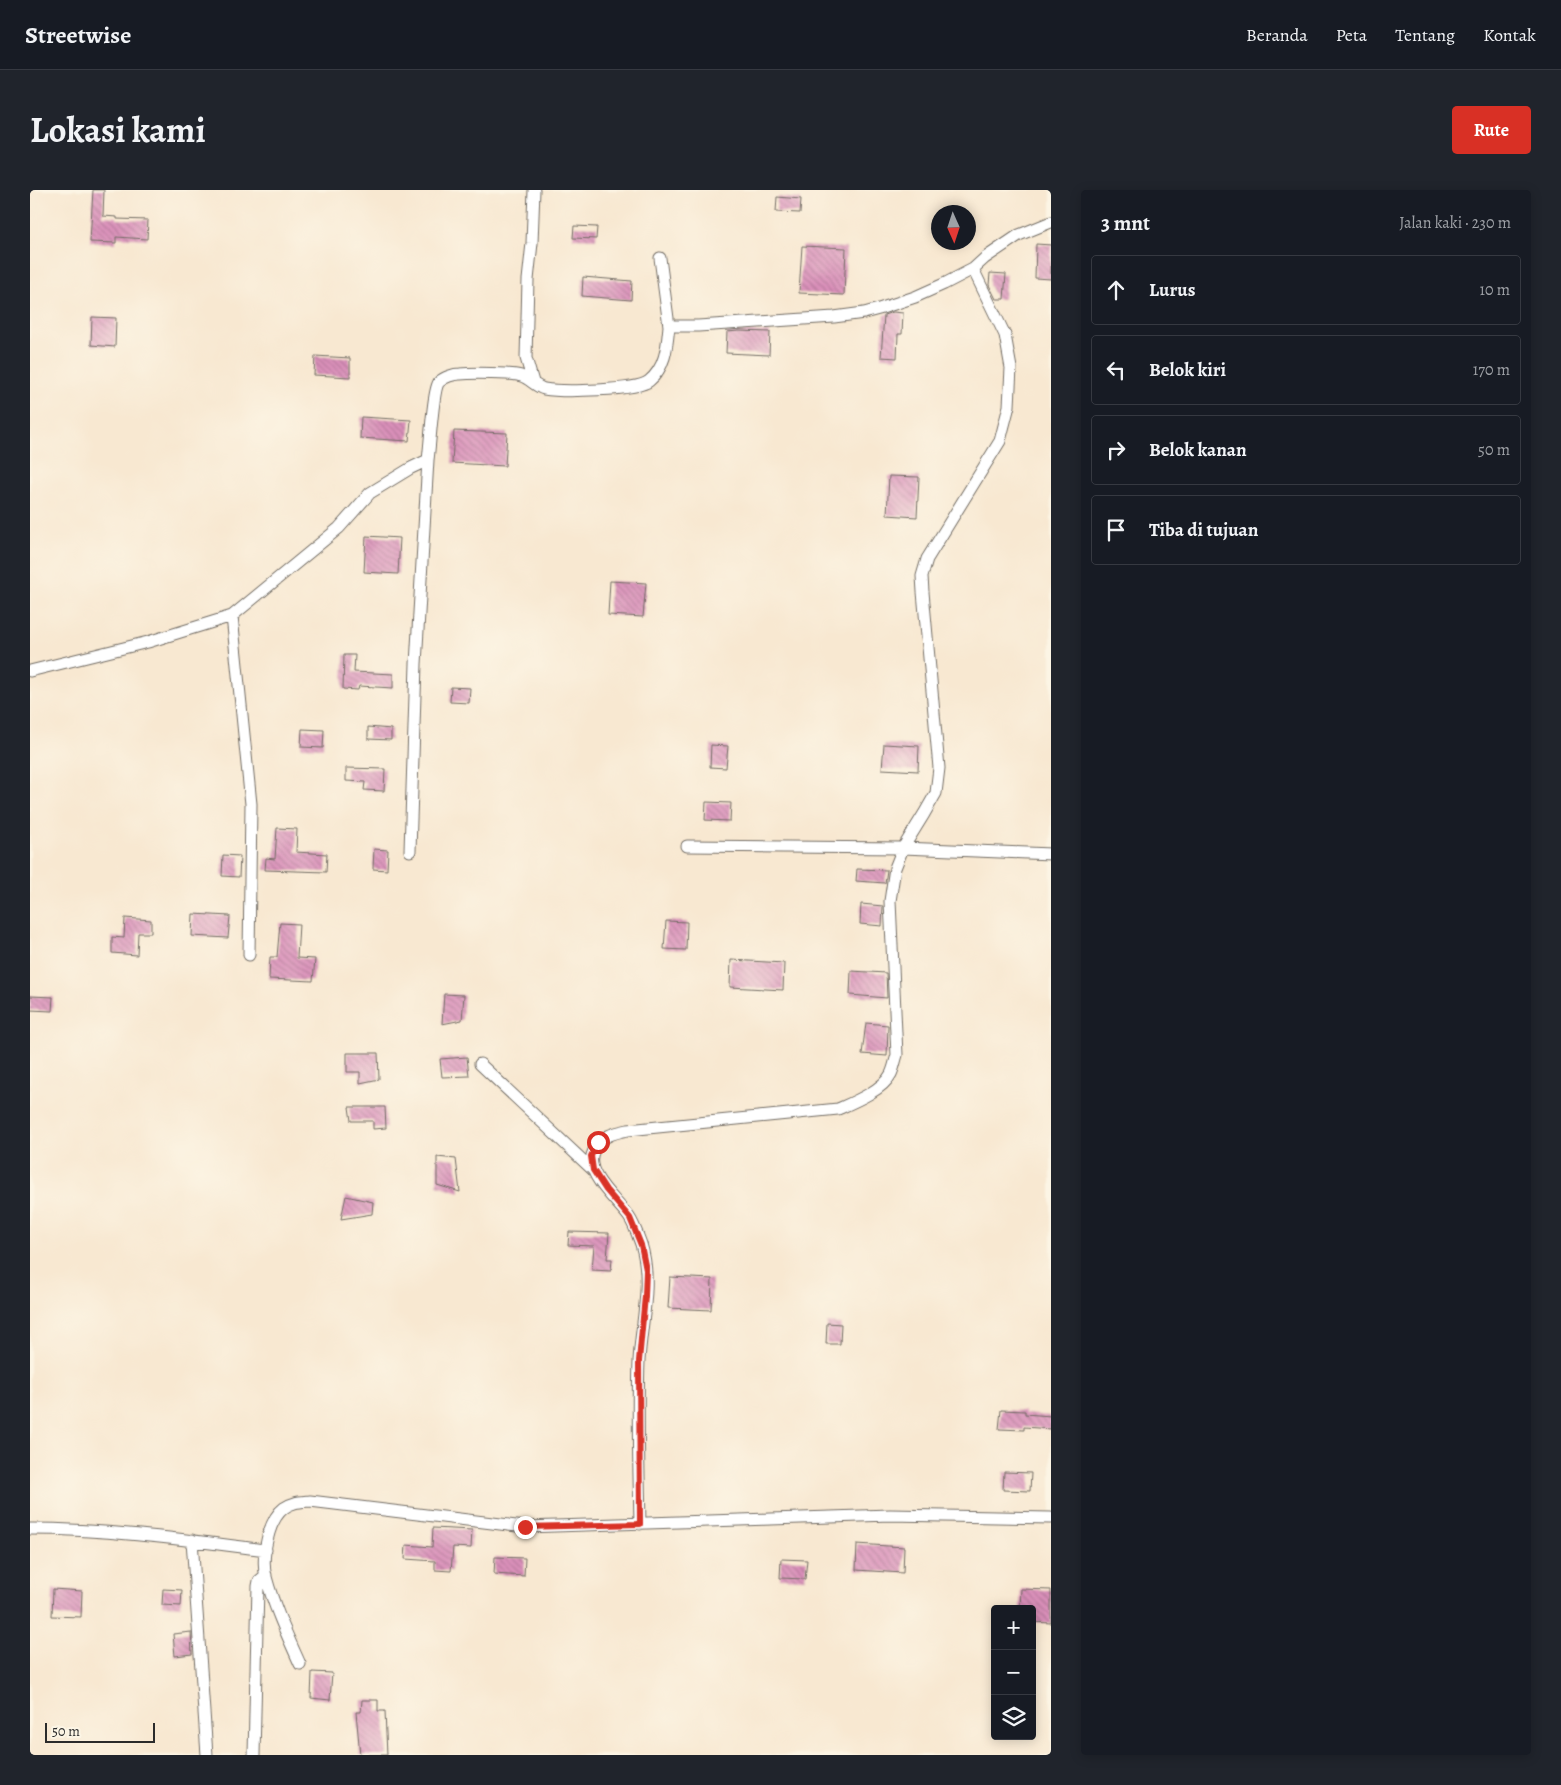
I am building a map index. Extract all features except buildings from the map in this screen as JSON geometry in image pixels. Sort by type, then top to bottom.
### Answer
[{"type":"street","points":[[533,382],[526,358],[528,280],[532,243],[534,190]]},
{"type":"street","points":[[670,326],[698,326],[834,317],[864,313],[915,297],[973,269],[985,258],[1019,235],[1051,222]]},
{"type":"street","points":[[410,851],[416,664],[428,460],[434,393],[439,382],[447,377],[460,374],[520,375],[542,388],[585,390],[630,387],[648,382],[659,370],[666,356],[670,326],[660,258]]},
{"type":"street","points":[[593,1170],[591,1156],[598,1142],[611,1134],[628,1130],[838,1109],[877,1089],[890,1076],[897,1055],[890,901],[895,868],[903,848],[936,792],[940,768],[922,576],[927,559],[1000,441],[1009,406],[1011,368],[1006,335],[973,269]]},
{"type":"street","points":[[30,671],[148,642],[232,616],[339,528],[370,493],[428,460]]},
{"type":"street","points":[[232,616],[251,804],[249,955]]},
{"type":"street","points":[[687,846],[903,848],[1051,854]]},
{"type":"street","points":[[480,1064],[593,1170],[606,1190],[630,1218],[641,1245],[646,1270],[639,1361],[640,1524]]},
{"type":"street","points":[[300,1664],[282,1623],[266,1575],[266,1550],[275,1518],[283,1509],[294,1503],[310,1501],[525,1527],[890,1515],[1051,1518]]},
{"type":"street","points":[[30,1529],[74,1529],[192,1540],[266,1550]]},
{"type":"street","points":[[192,1540],[207,1755]]},
{"type":"street","points":[[254,1755],[258,1586],[259,1581],[266,1575]]},
{"type":"route","points":[[525,1527],[640,1524],[639,1361],[646,1270],[641,1245],[630,1218],[606,1190],[593,1170],[591,1156],[598,1142]]}]
